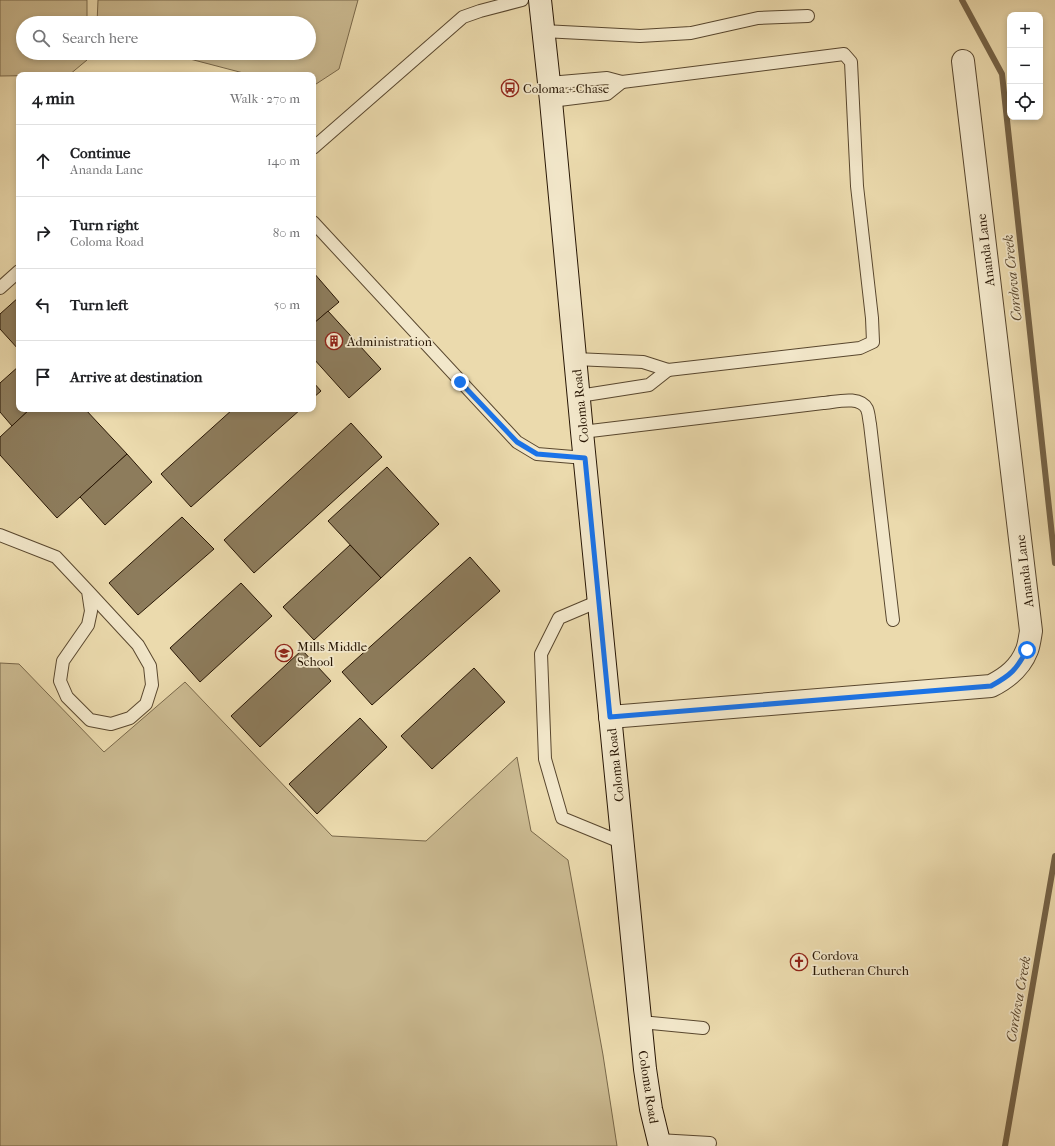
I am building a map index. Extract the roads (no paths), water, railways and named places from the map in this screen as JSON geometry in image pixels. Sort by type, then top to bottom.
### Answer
[{"type":"main road","name":"Coloma Road","points":[[540,0],[640,1022],[650,1102],[659,1143]]},
{"type":"main road","name":"Ananda Lane","points":[[610,717],[991,686],[1005,679],[1018,667],[1027,650],[1031,631],[963,61]]},
{"type":"lane","points":[[316,145],[463,16],[522,0]]},
{"type":"lane","points":[[543,31],[648,35],[691,33],[758,18],[808,16]]},
{"type":"lane","points":[[550,92],[606,78],[622,82],[844,54],[851,62],[857,186],[872,318],[873,342],[860,348],[668,370],[643,362],[575,359]]},
{"type":"lane","points":[[550,92],[607,94],[622,82]]},
{"type":"lane","points":[[316,225],[517,442],[537,454],[585,458]]},
{"type":"lane","points":[[0,288],[16,274]]},
{"type":"lane","points":[[579,396],[649,385],[668,370]]},
{"type":"lane","points":[[582,432],[823,403],[855,400],[861,402],[866,408],[870,424],[893,620]]},
{"type":"lane","points":[[0,535],[56,557],[88,591],[138,645],[150,666],[152,686],[146,704],[130,718],[111,724],[90,720],[67,696],[60,681],[63,661],[88,625],[91,611],[88,591]]},
{"type":"lane","points":[[599,601],[559,618],[541,654],[545,759],[562,818],[623,843]]},
{"type":"lane","points":[[640,1022],[703,1028]]},
{"type":"lane","points":[[659,1143],[710,1143]]},
{"type":"waterway","name":"Cordova Creek","points":[[962,0],[1002,74],[1055,563]]},
{"type":"waterway","name":"Cordova Creek","points":[[1005,1146],[1055,856]]},
{"type":"place","name":"Coloma + Chase","points":[[510,88]]},
{"type":"place","name":"Administration","points":[[334,341]]},
{"type":"place","name":"Mills Middle School","points":[[284,653]]},
{"type":"place","name":"Cordova Lutheran Church","points":[[799,962]]}]
